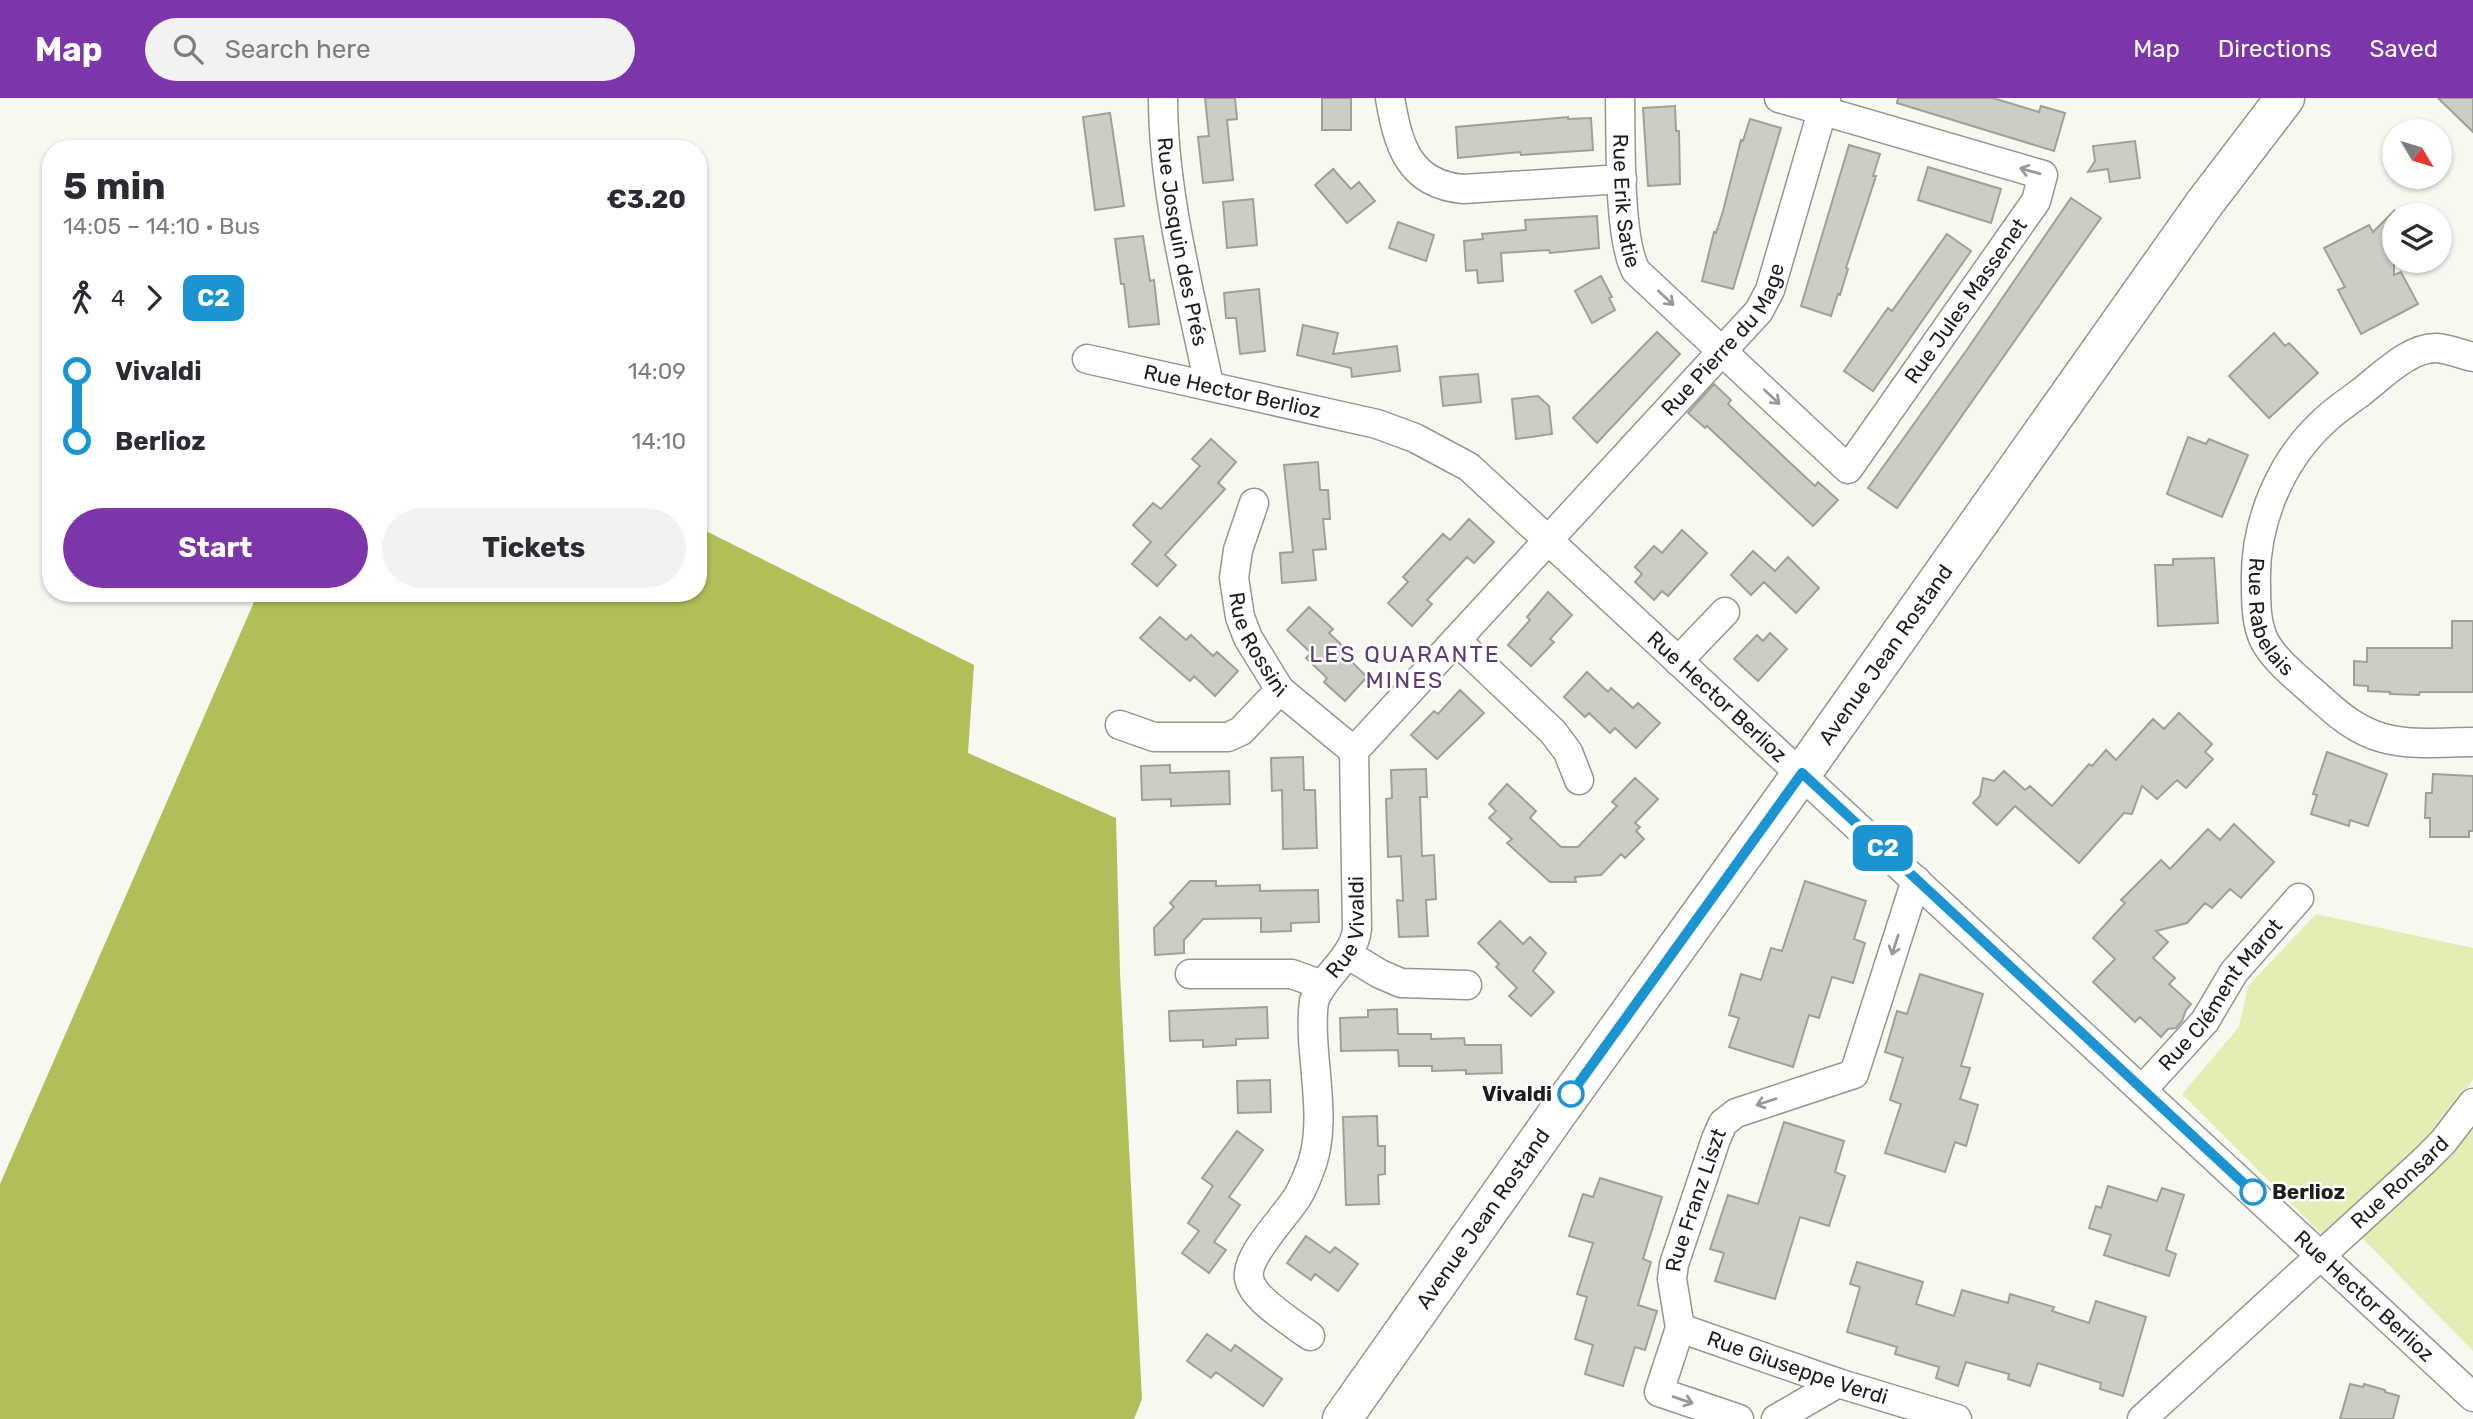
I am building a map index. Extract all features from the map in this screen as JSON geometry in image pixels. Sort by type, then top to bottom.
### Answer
[{"type":"street","name":"Rue Josquin des Prés","points":[[1163,98],[1174,207],[1209,385]]},
{"type":"street","points":[[1390,98],[1401,147],[1420,172],[1442,185],[1463,189],[1622,179]]},
{"type":"street","name":"Rue Erik Satie","points":[[1620,98],[1622,179],[1629,255],[1636,271],[1722,350]]},
{"type":"street","points":[[1779,98],[1824,104]]},
{"type":"street","name":"Avenue Jean Rostand","points":[[1342,1419],[2204,204],[2285,98]]},
{"type":"street","name":"Rue Jules Massenet","points":[[1722,350],[1847,469],[2036,201],[2043,175],[1824,104]]},
{"type":"street","name":"Rue Pierre du Mage","points":[[1547,539],[1759,310],[1770,290],[1824,104]]},
{"type":"street","name":"Rue Rabelais","points":[[2473,357],[2436,348],[2417,352],[2318,426],[2290,462],[2271,497],[2260,538],[2256,578],[2258,612],[2265,642],[2303,683],[2346,721],[2385,739],[2418,742],[2473,741]]},
{"type":"street","name":"Rue Hector Berlioz","points":[[1087,359],[1377,424],[1415,438],[1469,467],[2473,1397]]},
{"type":"street","name":"Rue Rossini","points":[[1254,503],[1235,562],[1235,597],[1248,638],[1280,690],[1354,751]]},
{"type":"street","points":[[1354,751],[1547,539]]},
{"type":"street","points":[[1678,661],[1726,612]]},
{"type":"street","points":[[1456,640],[1553,732],[1568,752],[1579,780]]},
{"type":"street","points":[[1120,725],[1154,737],[1228,737],[1241,732],[1280,690]]},
{"type":"street","name":"Rue Vivaldi","points":[[1310,1336],[1253,1290],[1248,1273],[1256,1255],[1297,1197],[1311,1169],[1317,1131],[1313,1010],[1322,985],[1352,946],[1357,929],[1354,751]]},
{"type":"street","name":"Rue Franz Liszt","points":[[1680,1328],[1672,1273],[1723,1123],[1744,1109],[1854,1074],[1916,880]]},
{"type":"street","name":"Rue Clément Marot","points":[[2142,1090],[2205,1021],[2234,972],[2299,898]]},
{"type":"street","points":[[1347,954],[1401,983],[1467,985]]},
{"type":"street","points":[[1190,974],[1292,974],[1322,985]]},
{"type":"street","name":"Rue Ronsard","points":[[2320,1255],[2424,1161],[2443,1142],[2473,1103]]},
{"type":"street","points":[[2142,1419],[2320,1255]]},
{"type":"street","points":[[1680,1328],[1659,1392],[1739,1419]]},
{"type":"street","name":"Rue Giuseppe Verdi","points":[[1680,1328],[1838,1383],[1957,1419]]},
{"type":"street","points":[[1776,1419],[1838,1383]]},
{"type":"green space","points":[[707,532],[974,665],[968,753],[1116,818],[1120,973],[1142,1399],[1134,1419],[0,1419],[0,1184],[254,602],[707,602]]},
{"type":"green space","points":[[2316,914],[2473,948],[2473,1079],[2454,1110],[2405,1163],[2323,1235],[2182,1094],[2239,1027],[2248,986]]},
{"type":"green space","points":[[2473,1128],[2473,1351],[2362,1238],[2447,1159]]},
{"type":"building","points":[[1205,98],[1235,98],[1237,119],[1227,120],[1233,180],[1203,183],[1198,137],[1209,136]]},
{"type":"building","points":[[1322,98],[1351,98],[1351,130],[1322,130]]},
{"type":"building","points":[[1898,98],[1993,98],[2039,112],[2041,106],[2065,113],[2054,151],[1897,103]]},
{"type":"building","points":[[2438,98],[2473,98],[2473,132]]},
{"type":"building","points":[[1675,106],[1676,131],[1679,131],[1680,184],[1648,186],[1643,108]]},
{"type":"building","points":[[1110,113],[1124,206],[1095,210],[1083,117]]},
{"type":"building","points":[[1568,117],[1591,118],[1593,150],[1521,155],[1520,152],[1458,158],[1456,127]]},
{"type":"building","points":[[1750,119],[1781,128],[1733,289],[1702,281],[1741,140],[1743,141]]},
{"type":"building","points":[[2135,141],[2140,178],[2110,182],[2108,169],[2088,172],[2095,161],[2093,146]]},
{"type":"building","points":[[1849,145],[1880,154],[1873,176],[1876,176],[1846,268],[1848,269],[1831,316],[1801,306]]},
{"type":"building","points":[[1928,167],[2001,189],[1991,223],[1918,200]]},
{"type":"building","points":[[1333,169],[1351,189],[1359,182],[1375,201],[1347,223],[1315,185]]},
{"type":"building","points":[[2071,198],[2101,218],[1897,508],[1868,488]]},
{"type":"building","points":[[1253,199],[1257,245],[1227,248],[1223,202]]},
{"type":"building","points":[[1597,216],[1599,248],[1550,253],[1549,250],[1501,253],[1503,281],[1478,283],[1477,270],[1466,271],[1464,241],[1483,239],[1482,234],[1526,230],[1525,220]]},
{"type":"building","points":[[1398,222],[1434,235],[1426,261],[1389,248]]},
{"type":"building","points":[[2382,223],[2382,273],[2402,273],[2418,304],[2361,334],[2338,290],[2345,287],[2324,248],[2369,225],[2373,232]]},
{"type":"building","points":[[1947,234],[1971,251],[1873,391],[1844,371],[1888,308],[1892,311]]},
{"type":"building","points":[[1143,236],[1150,281],[1154,280],[1159,324],[1129,327],[1115,239]]},
{"type":"building","points":[[1601,276],[1612,297],[1609,298],[1615,310],[1592,323],[1575,291]]},
{"type":"building","points":[[1259,289],[1265,351],[1240,354],[1236,318],[1226,318],[1224,293]]},
{"type":"building","points":[[1303,325],[1338,333],[1333,354],[1397,346],[1400,371],[1352,377],[1351,368],[1297,355]]},
{"type":"building","points":[[1657,332],[1680,354],[1597,443],[1573,418]]},
{"type":"building","points":[[2274,333],[2285,346],[2289,343],[2318,373],[2269,418],[2229,376]]},
{"type":"building","points":[[1478,374],[1481,402],[1443,406],[1440,377]]},
{"type":"building","points":[[1714,384],[1731,400],[1728,404],[1815,486],[1818,482],[1838,500],[1813,526],[1707,426],[1705,428],[1688,413]]},
{"type":"building","points":[[1538,396],[1549,406],[1552,434],[1516,439],[1512,399]]},
{"type":"building","points":[[2188,437],[2206,444],[2209,439],[2248,455],[2222,517],[2167,494]]},
{"type":"building","points":[[1211,439],[1236,462],[1218,483],[1225,489],[1165,555],[1176,565],[1157,586],[1132,564],[1151,542],[1133,525],[1153,503],[1161,509],[1200,466],[1192,459]]},
{"type":"building","points":[[1318,462],[1320,490],[1328,490],[1330,519],[1323,519],[1326,549],[1313,550],[1316,580],[1282,583],[1280,553],[1293,552],[1284,465]]},
{"type":"building","points":[[1469,519],[1494,542],[1474,563],[1467,557],[1427,600],[1432,604],[1412,626],[1388,603],[1408,582],[1403,577],[1443,534],[1450,540]]},
{"type":"building","points":[[1682,530],[1707,553],[1668,596],[1662,591],[1654,600],[1635,582],[1642,574],[1635,567],[1654,546],[1662,553]]},
{"type":"building","points":[[1753,551],[1775,571],[1788,557],[1819,588],[1796,613],[1764,582],[1751,595],[1731,575]]},
{"type":"building","points":[[2214,558],[2218,623],[2158,626],[2155,565],[2173,565],[2173,559]]},
{"type":"building","points":[[1548,592],[1572,615],[1550,639],[1554,642],[1531,666],[1508,645],[1530,620],[1527,617]]},
{"type":"building","points":[[1309,607],[1333,629],[1329,633],[1350,653],[1347,657],[1367,677],[1345,701],[1324,682],[1327,678],[1306,658],[1311,653],[1287,630]]},
{"type":"building","points":[[1160,617],[1186,640],[1191,635],[1213,656],[1217,652],[1238,671],[1215,696],[1194,676],[1190,681],[1140,638]]},
{"type":"building","points":[[2452,621],[2473,621],[2473,692],[2390,694],[2368,691],[2368,686],[2354,685],[2354,661],[2367,662],[2367,648],[2452,648]]},
{"type":"building","points":[[1770,633],[1787,649],[1758,681],[1734,659],[1757,635],[1763,641]]},
{"type":"building","points":[[1587,672],[1608,692],[1611,688],[1633,708],[1638,703],[1660,723],[1636,748],[1615,728],[1610,733],[1589,713],[1585,717],[1564,697]]},
{"type":"building","points":[[1460,690],[1484,713],[1437,759],[1411,735],[1434,711],[1438,714]]},
{"type":"building","points":[[2179,713],[2212,744],[2205,752],[2213,759],[2186,788],[2177,780],[2157,799],[2142,786],[2132,814],[2124,813],[2079,863],[2015,806],[1997,825],[1973,803],[1980,796],[1983,778],[1994,781],[2004,771],[2025,790],[2030,786],[2052,806],[2089,764],[2092,766],[2106,750],[2116,760],[2153,719],[2164,729]]},
{"type":"building","points":[[2327,752],[2387,774],[2368,826],[2350,820],[2349,826],[2311,814],[2317,795],[2313,794]]},
{"type":"building","points":[[1303,757],[1304,790],[1315,790],[1317,848],[1283,849],[1282,790],[1272,791],[1271,758]]},
{"type":"building","points":[[1170,765],[1170,773],[1229,771],[1230,804],[1171,806],[1171,799],[1142,800],[1141,766]]},
{"type":"building","points":[[1426,769],[1427,797],[1420,797],[1422,856],[1434,855],[1436,899],[1426,900],[1428,936],[1399,937],[1397,900],[1403,901],[1401,856],[1388,857],[1386,799],[1392,798],[1391,770]]},
{"type":"building","points":[[2433,774],[2473,776],[2473,831],[2469,831],[2469,837],[2430,837],[2430,818],[2425,818],[2426,793],[2432,793]]},
{"type":"building","points":[[1635,778],[1658,799],[1635,823],[1640,827],[1636,831],[1644,839],[1625,858],[1621,854],[1601,875],[1575,877],[1576,882],[1550,882],[1507,843],[1512,839],[1489,818],[1496,811],[1489,804],[1507,784],[1536,811],[1530,818],[1561,847],[1578,847],[1617,806],[1612,802]]},
{"type":"building","points":[[2234,824],[2274,862],[2241,898],[2230,889],[2212,908],[2205,903],[2187,923],[2156,931],[2168,942],[2153,958],[2175,978],[2169,984],[2191,1004],[2176,1028],[2168,1029],[2161,1037],[2140,1017],[2135,1022],[2093,982],[2115,959],[2093,938],[2125,903],[2121,900],[2161,860],[2170,869],[2208,829],[2220,840]]},
{"type":"building","points":[[1190,881],[1216,881],[1216,886],[1260,885],[1260,891],[1318,890],[1319,922],[1291,923],[1291,931],[1261,932],[1261,918],[1203,919],[1184,940],[1184,953],[1155,955],[1154,928],[1174,907],[1170,903]]},
{"type":"building","points":[[1805,881],[1866,901],[1854,939],[1865,943],[1853,983],[1832,977],[1819,1018],[1809,1015],[1793,1067],[1729,1047],[1739,1018],[1729,1015],[1741,974],[1761,980],[1771,948],[1782,951]]},
{"type":"building","points":[[1500,921],[1523,944],[1530,937],[1546,953],[1533,971],[1554,992],[1531,1016],[1509,996],[1517,988],[1496,967],[1499,964],[1478,943]]},
{"type":"building","points":[[1920,974],[1983,994],[1961,1066],[1970,1068],[1960,1099],[1978,1105],[1966,1146],[1955,1142],[1945,1172],[1885,1153],[1901,1104],[1890,1100],[1903,1058],[1885,1052],[1897,1011],[1907,1014]]},
{"type":"building","points":[[1267,1007],[1268,1038],[1236,1039],[1236,1045],[1203,1047],[1203,1040],[1170,1041],[1169,1011]]},
{"type":"building","points":[[1397,1009],[1398,1034],[1431,1034],[1431,1039],[1464,1038],[1465,1045],[1501,1045],[1502,1073],[1466,1074],[1466,1070],[1432,1071],[1432,1066],[1399,1066],[1398,1050],[1341,1051],[1340,1018],[1368,1017],[1368,1010]]},
{"type":"building","points":[[1270,1080],[1271,1112],[1238,1113],[1237,1081]]},
{"type":"building","points":[[1377,1116],[1378,1146],[1385,1146],[1385,1174],[1378,1175],[1379,1204],[1346,1205],[1343,1117]]},
{"type":"building","points":[[1784,1122],[1844,1141],[1835,1172],[1845,1176],[1829,1226],[1800,1217],[1775,1299],[1715,1281],[1724,1253],[1710,1249],[1728,1195],[1758,1204]]},
{"type":"building","points":[[1237,1131],[1263,1150],[1229,1197],[1240,1205],[1214,1242],[1226,1250],[1209,1273],[1182,1253],[1199,1231],[1188,1223],[1213,1186],[1202,1178]]},
{"type":"building","points":[[1600,1178],[1662,1197],[1643,1259],[1651,1262],[1638,1305],[1657,1311],[1645,1350],[1635,1347],[1623,1386],[1585,1374],[1593,1345],[1575,1339],[1587,1297],[1577,1294],[1593,1243],[1569,1236],[1583,1194],[1593,1197]]},
{"type":"building","points":[[2108,1186],[2157,1201],[2162,1188],[2184,1195],[2166,1250],[2176,1254],[2169,1276],[2104,1255],[2111,1235],[2089,1228],[2096,1206],[2101,1208]]},
{"type":"building","points":[[1306,1236],[1330,1253],[1335,1247],[1358,1264],[1338,1291],[1315,1274],[1311,1280],[1287,1263]]},
{"type":"building","points":[[1857,1262],[1923,1282],[1916,1304],[1954,1316],[1962,1290],[2008,1303],[2010,1294],[2054,1307],[2052,1311],[2089,1323],[2096,1301],[2146,1317],[2123,1396],[2100,1389],[2101,1383],[2038,1363],[2030,1386],[2008,1379],[2009,1374],[1966,1362],[1958,1386],[1936,1378],[1939,1367],[1895,1354],[1897,1347],[1847,1332],[1860,1287],[1850,1284]]},
{"type":"building","points":[[1207,1334],[1231,1351],[1235,1345],[1282,1379],[1263,1406],[1216,1372],[1211,1378],[1187,1361]]},
{"type":"building","points":[[2350,1384],[2363,1387],[2364,1384],[2399,1396],[2393,1419],[2340,1419]]},
{"type":"bus line","name":"C2","points":[[1571,1094],[1802,773],[2253,1192]]},
{"type":"place","name":"Vivaldi","points":[[1571,1094]]},
{"type":"place","name":"Berlioz","points":[[2253,1192]]},
{"type":"district","name":"LES QUARANTE MINES","points":[[1405,667]]}]
